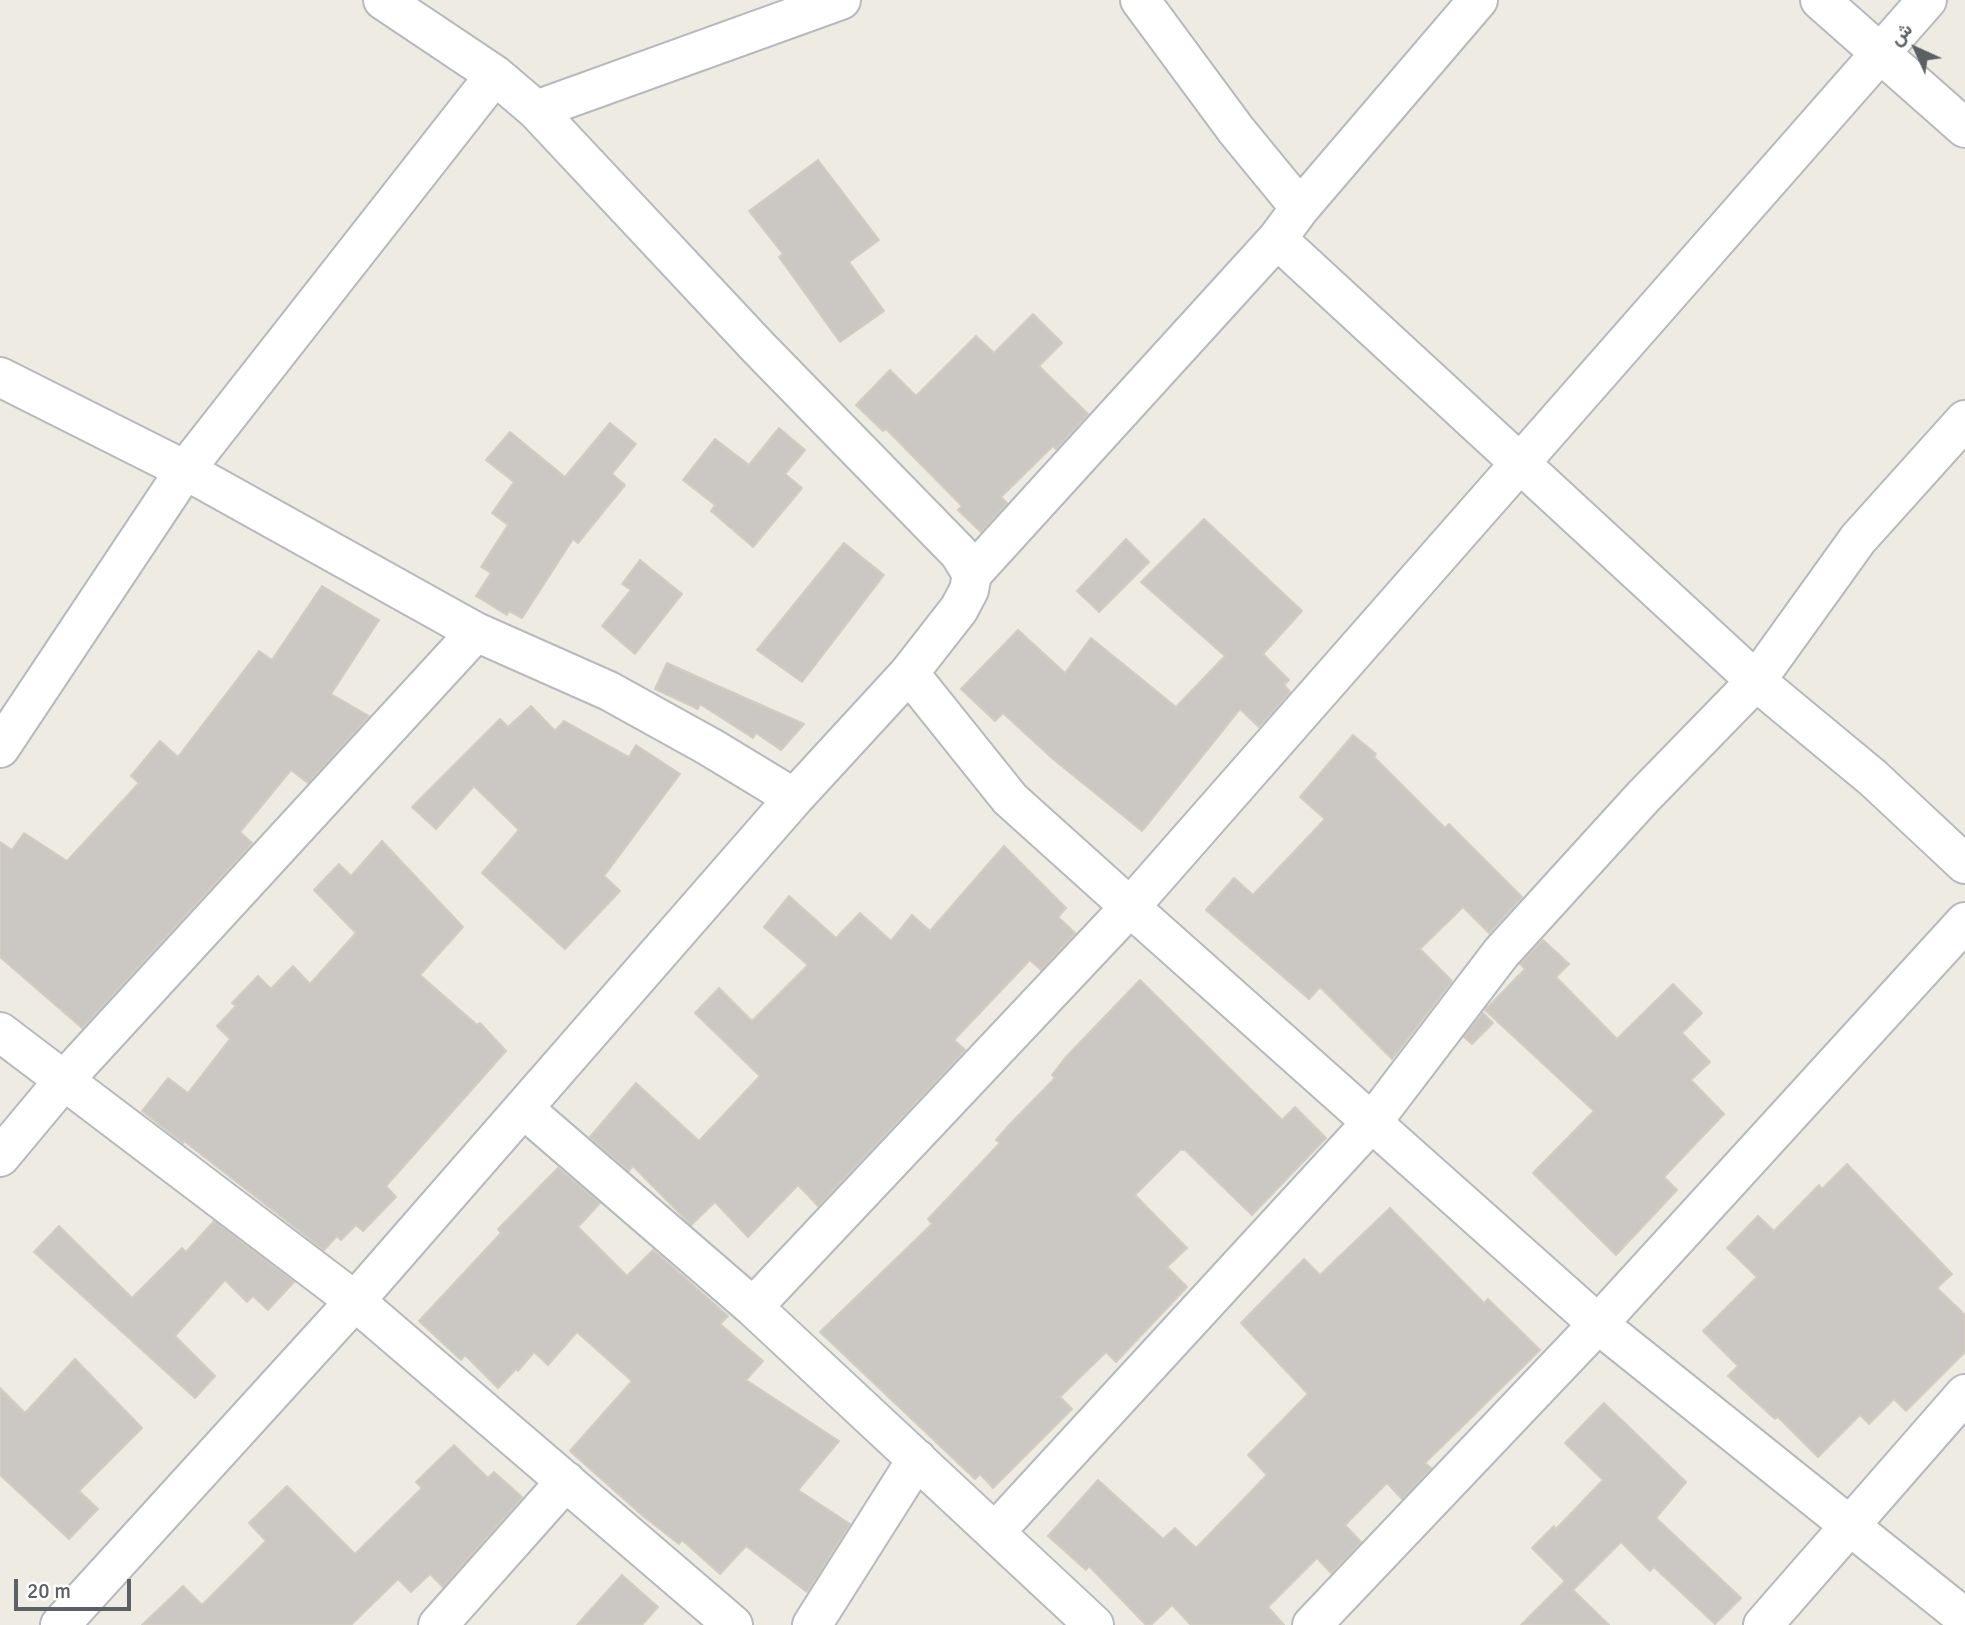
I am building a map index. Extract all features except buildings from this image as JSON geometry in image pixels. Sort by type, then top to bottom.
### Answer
[{"type":"street","points":[[383,0],[495,75],[536,110],[758,347],[960,553],[972,574]]},
{"type":"street","points":[[536,110],[841,0]]},
{"type":"street","points":[[1140,0],[1236,130],[1300,208]]},
{"type":"street","points":[[60,1625],[355,1301],[794,797],[909,673],[959,609],[970,590],[972,574],[1277,239],[1300,208],[1478,0]]},
{"type":"street","points":[[1820,0],[1881,51],[1965,128]]},
{"type":"street","points":[[752,1307],[1130,907],[1927,0]]},
{"type":"street","points":[[0,748],[185,470],[495,75]]},
{"type":"street","points":[[1277,239],[1756,681],[1873,778],[1965,864]]},
{"type":"street","points":[[0,377],[185,470],[476,632],[609,691],[794,797]]},
{"type":"street","points":[[995,1532],[1373,1121],[1501,953],[1643,797],[1756,681],[1858,538],[1965,420]]},
{"type":"street","points":[[0,1157],[65,1079],[476,632]]},
{"type":"street","points":[[909,673],[1010,799],[1130,907],[1598,1324],[1965,1618]]},
{"type":"street","points":[[1312,1625],[1598,1324],[1965,922]]},
{"type":"street","points":[[0,1032],[355,1301],[733,1625]]},
{"type":"street","points":[[524,1109],[752,1307],[1094,1625]]},
{"type":"street","points":[[1763,1625],[1965,1394]]},
{"type":"street","points":[[812,1625],[917,1458]]},
{"type":"street","points":[[438,1625],[566,1481]]}]
